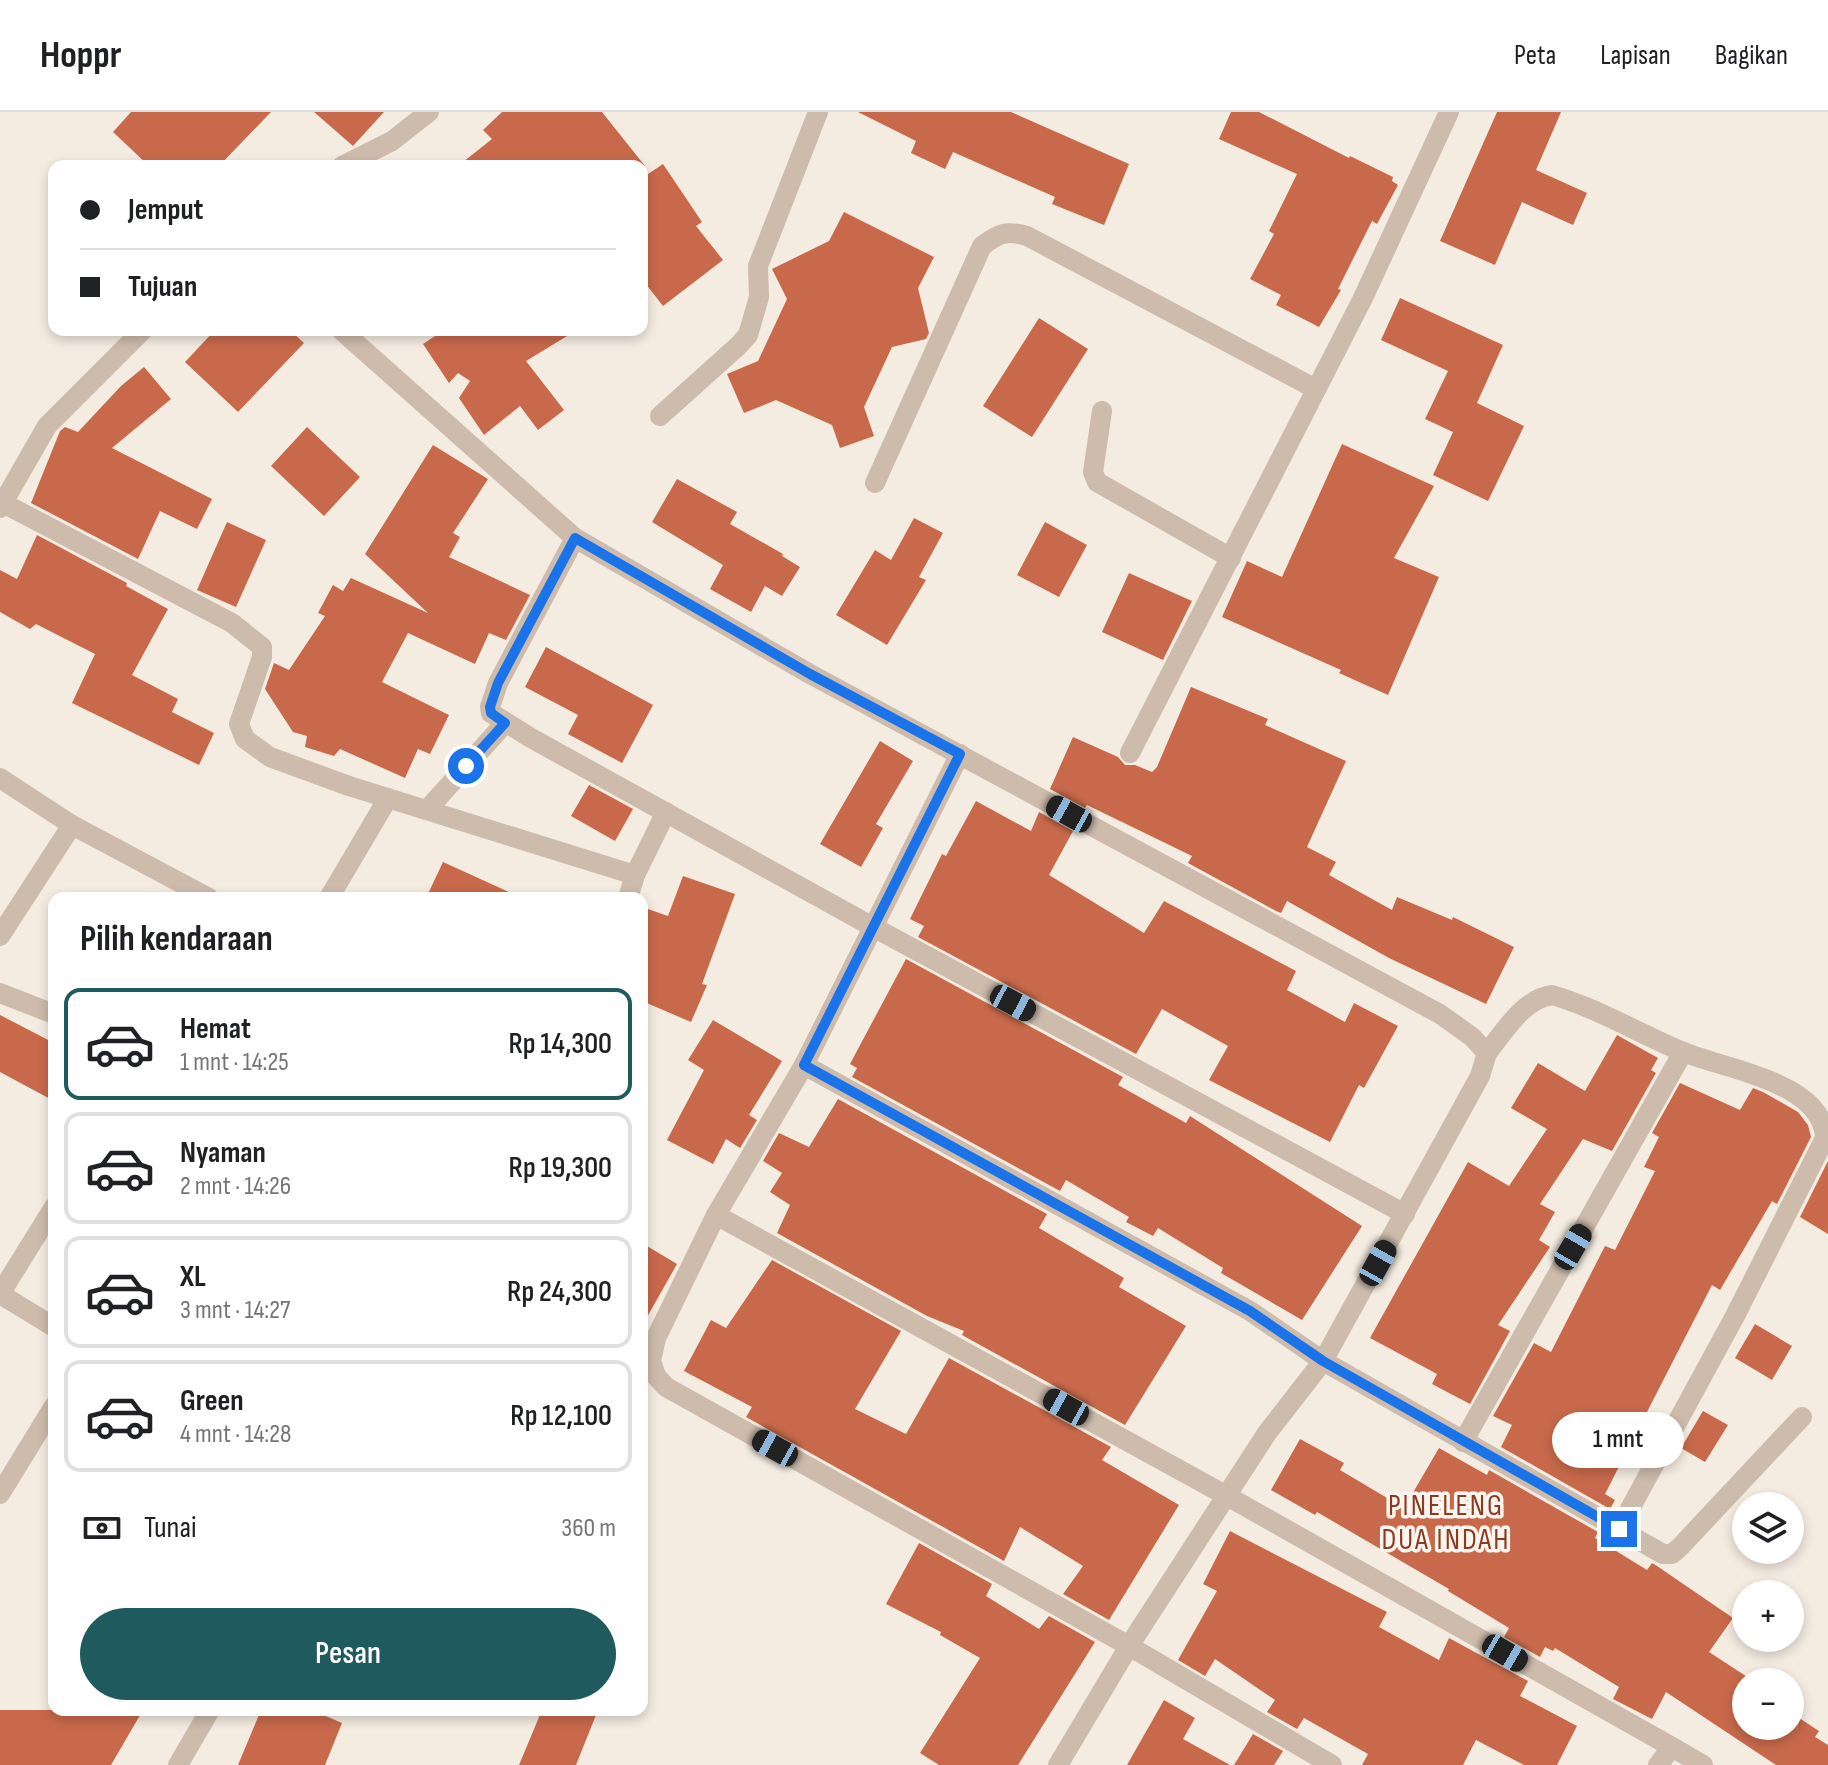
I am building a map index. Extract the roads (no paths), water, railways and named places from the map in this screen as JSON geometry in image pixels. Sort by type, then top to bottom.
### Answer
[{"type":"street","points":[[354,160],[392,141],[429,112]]},
{"type":"street","points":[[660,416],[748,335],[759,297],[758,266],[818,112]]},
{"type":"street","points":[[1130,753],[1363,298],[1449,112]]},
{"type":"street","points":[[875,483],[982,246],[997,234],[1009,230],[1027,236],[1316,389]]},
{"type":"street","points":[[137,336],[47,426],[2,506],[232,623],[252,637],[262,647],[262,657],[240,716],[241,732],[245,739],[270,757],[388,798],[635,875]]},
{"type":"street","points":[[348,336],[575,538],[810,674],[1440,1014],[1472,1037],[1487,1053]]},
{"type":"street","points":[[1102,411],[1093,472],[1097,482],[1231,558]]},
{"type":"street","points":[[575,538],[498,683],[491,713],[873,927],[1405,1214]]},
{"type":"street","points":[[427,810],[505,723]]},
{"type":"street","points":[[960,754],[804,1065],[716,1215],[654,1344],[651,1361],[656,1376],[666,1387],[1129,1646],[1332,1765]]},
{"type":"street","points":[[0,778],[72,825],[198,892]]},
{"type":"street","points":[[333,892],[388,798]]},
{"type":"street","points":[[630,892],[666,812]]},
{"type":"street","points":[[0,936],[72,825]]},
{"type":"street","points":[[0,993],[48,1012]]},
{"type":"street","points":[[1058,1765],[1129,1646],[1267,1433],[1323,1361],[1480,1076],[1487,1053],[1530,1003],[1552,995],[1618,1021],[1683,1052],[1774,1082],[1798,1096],[1825,1127],[1825,1138],[1735,1316],[1619,1529]]},
{"type":"street","points":[[1463,1442],[1683,1052]]},
{"type":"street","points":[[804,1065],[1250,1311],[1323,1361],[1663,1554],[1672,1554],[1802,1417]]},
{"type":"street","points":[[716,1215],[1227,1496],[1703,1765]]},
{"type":"street","points":[[48,1217],[0,1294],[48,1323]]},
{"type":"street","points":[[0,1494],[48,1416]]},
{"type":"street","points":[[178,1765],[207,1716]]},
{"type":"street","points":[[1658,1765],[1672,1747]]},
{"type":"district","name":"PINELENG DUA INDAH","points":[[1446,1522]]}]
